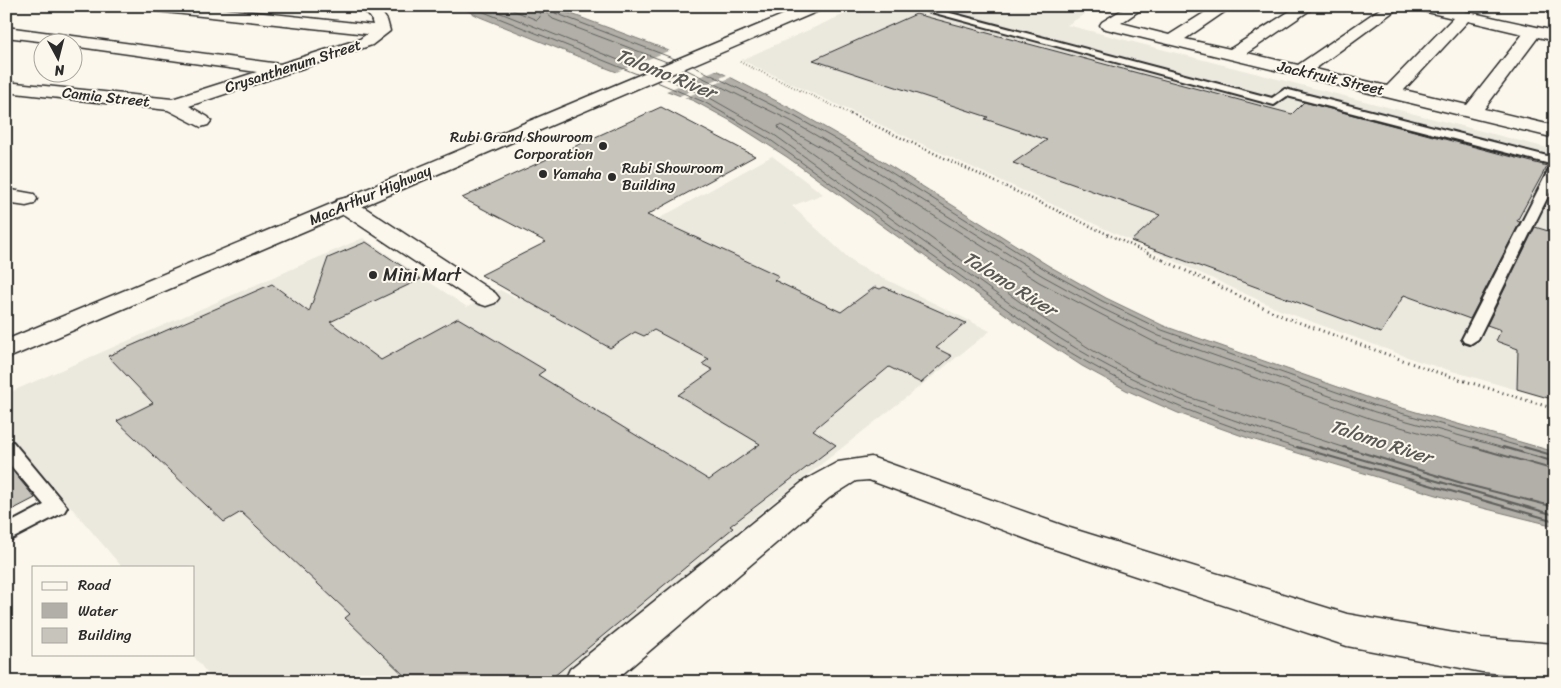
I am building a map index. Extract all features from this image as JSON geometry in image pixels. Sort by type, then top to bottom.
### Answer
[{"type":"main road","points":[[155,6],[382,31]]},
{"type":"main road","name":"Crysanthenum Street","points":[[173,104],[366,42],[382,31],[382,23],[378,16],[366,6]]},
{"type":"main road","name":"MacArthur Highway","points":[[6,350],[818,6]]},
{"type":"main road","name":"Jackfruit Street","points":[[1139,6],[1108,25],[1555,132]]},
{"type":"main road","points":[[1172,40],[1226,6]]},
{"type":"main road","points":[[1232,55],[1309,6]]},
{"type":"main road","points":[[1302,71],[1394,6]]},
{"type":"main road","points":[[1419,6],[1555,36]]},
{"type":"main road","points":[[1391,93],[1464,16]]},
{"type":"main road","points":[[1472,112],[1534,31]]},
{"type":"main road","points":[[6,32],[283,70]]},
{"type":"main road","name":"Camia Street","points":[[6,87],[173,104],[200,121]]},
{"type":"main road","points":[[345,205],[486,298]]},
{"type":"main road","points":[[584,682],[817,489],[849,470],[871,468],[1060,538],[1347,630],[1482,656],[1555,661]]},
{"type":"lane","points":[[913,6],[1274,102],[1285,92],[1555,162]]},
{"type":"lane","points":[[1470,338],[1555,169]]},
{"type":"lane","points":[[6,447],[57,507],[6,534]]},
{"type":"path","points":[[709,53],[738,61],[1284,317],[1430,370],[1555,409]]},
{"type":"shaded area","points":[[863,6],[1098,6],[1067,25],[1555,150],[1555,401],[1421,362],[1280,310],[741,60]]},
{"type":"shaded area","points":[[772,156],[823,194],[792,206],[855,264],[990,331],[762,511],[558,682],[214,682],[194,656],[195,566],[121,566],[6,431],[6,394],[363,238],[467,307],[500,290],[515,298]]},
{"type":"water","name":"Talomo River","points":[[458,6],[550,6],[657,46],[720,72],[796,111],[868,152],[1049,266],[1106,298],[1164,326],[1378,401],[1555,452],[1555,526],[1463,503],[1248,438],[1178,413],[1126,390],[1082,366],[1030,332],[787,157],[731,121],[694,101],[609,69],[480,17]]},
{"type":"pier","points":[[673,49],[718,69],[664,92],[614,73]]},
{"type":"pier","points":[[729,74],[734,76],[682,99],[677,97]]},
{"type":"building","points":[[916,14],[1292,114],[1304,102],[1547,166],[1517,221],[1520,222],[1470,319],[1404,295],[1381,333],[1131,241],[1160,215],[1013,163],[1047,140],[985,119],[988,117],[813,60]]},
{"type":"building","points":[[661,107],[755,156],[647,215],[779,276],[774,280],[841,312],[875,287],[880,289],[884,287],[966,323],[936,348],[952,356],[921,383],[889,367],[813,430],[836,445],[730,526],[733,528],[547,682],[411,682],[345,618],[350,614],[241,512],[224,522],[117,421],[153,403],[108,356],[272,284],[309,312],[328,258],[366,242],[421,279],[330,322],[381,360],[458,318],[545,370],[538,375],[709,480],[760,444],[678,395],[713,370],[702,364],[709,359],[654,330],[644,336],[635,332],[610,348],[481,275],[546,242],[462,198]]},
{"type":"building","points":[[1535,227],[1555,233],[1555,400],[1517,389],[1518,349],[1496,341],[1501,330],[1487,325]]},
{"type":"building","points":[[6,463],[35,498],[6,513]]},
{"type":"place","name":"Rubi Grand Showroom Corporation","points":[[603,146]]},
{"type":"place","name":"Yamaha","points":[[543,174]]},
{"type":"place","name":"Rubi Showroom Building","points":[[612,177]]},
{"type":"place","name":"Mini Mart","points":[[373,275]]}]
